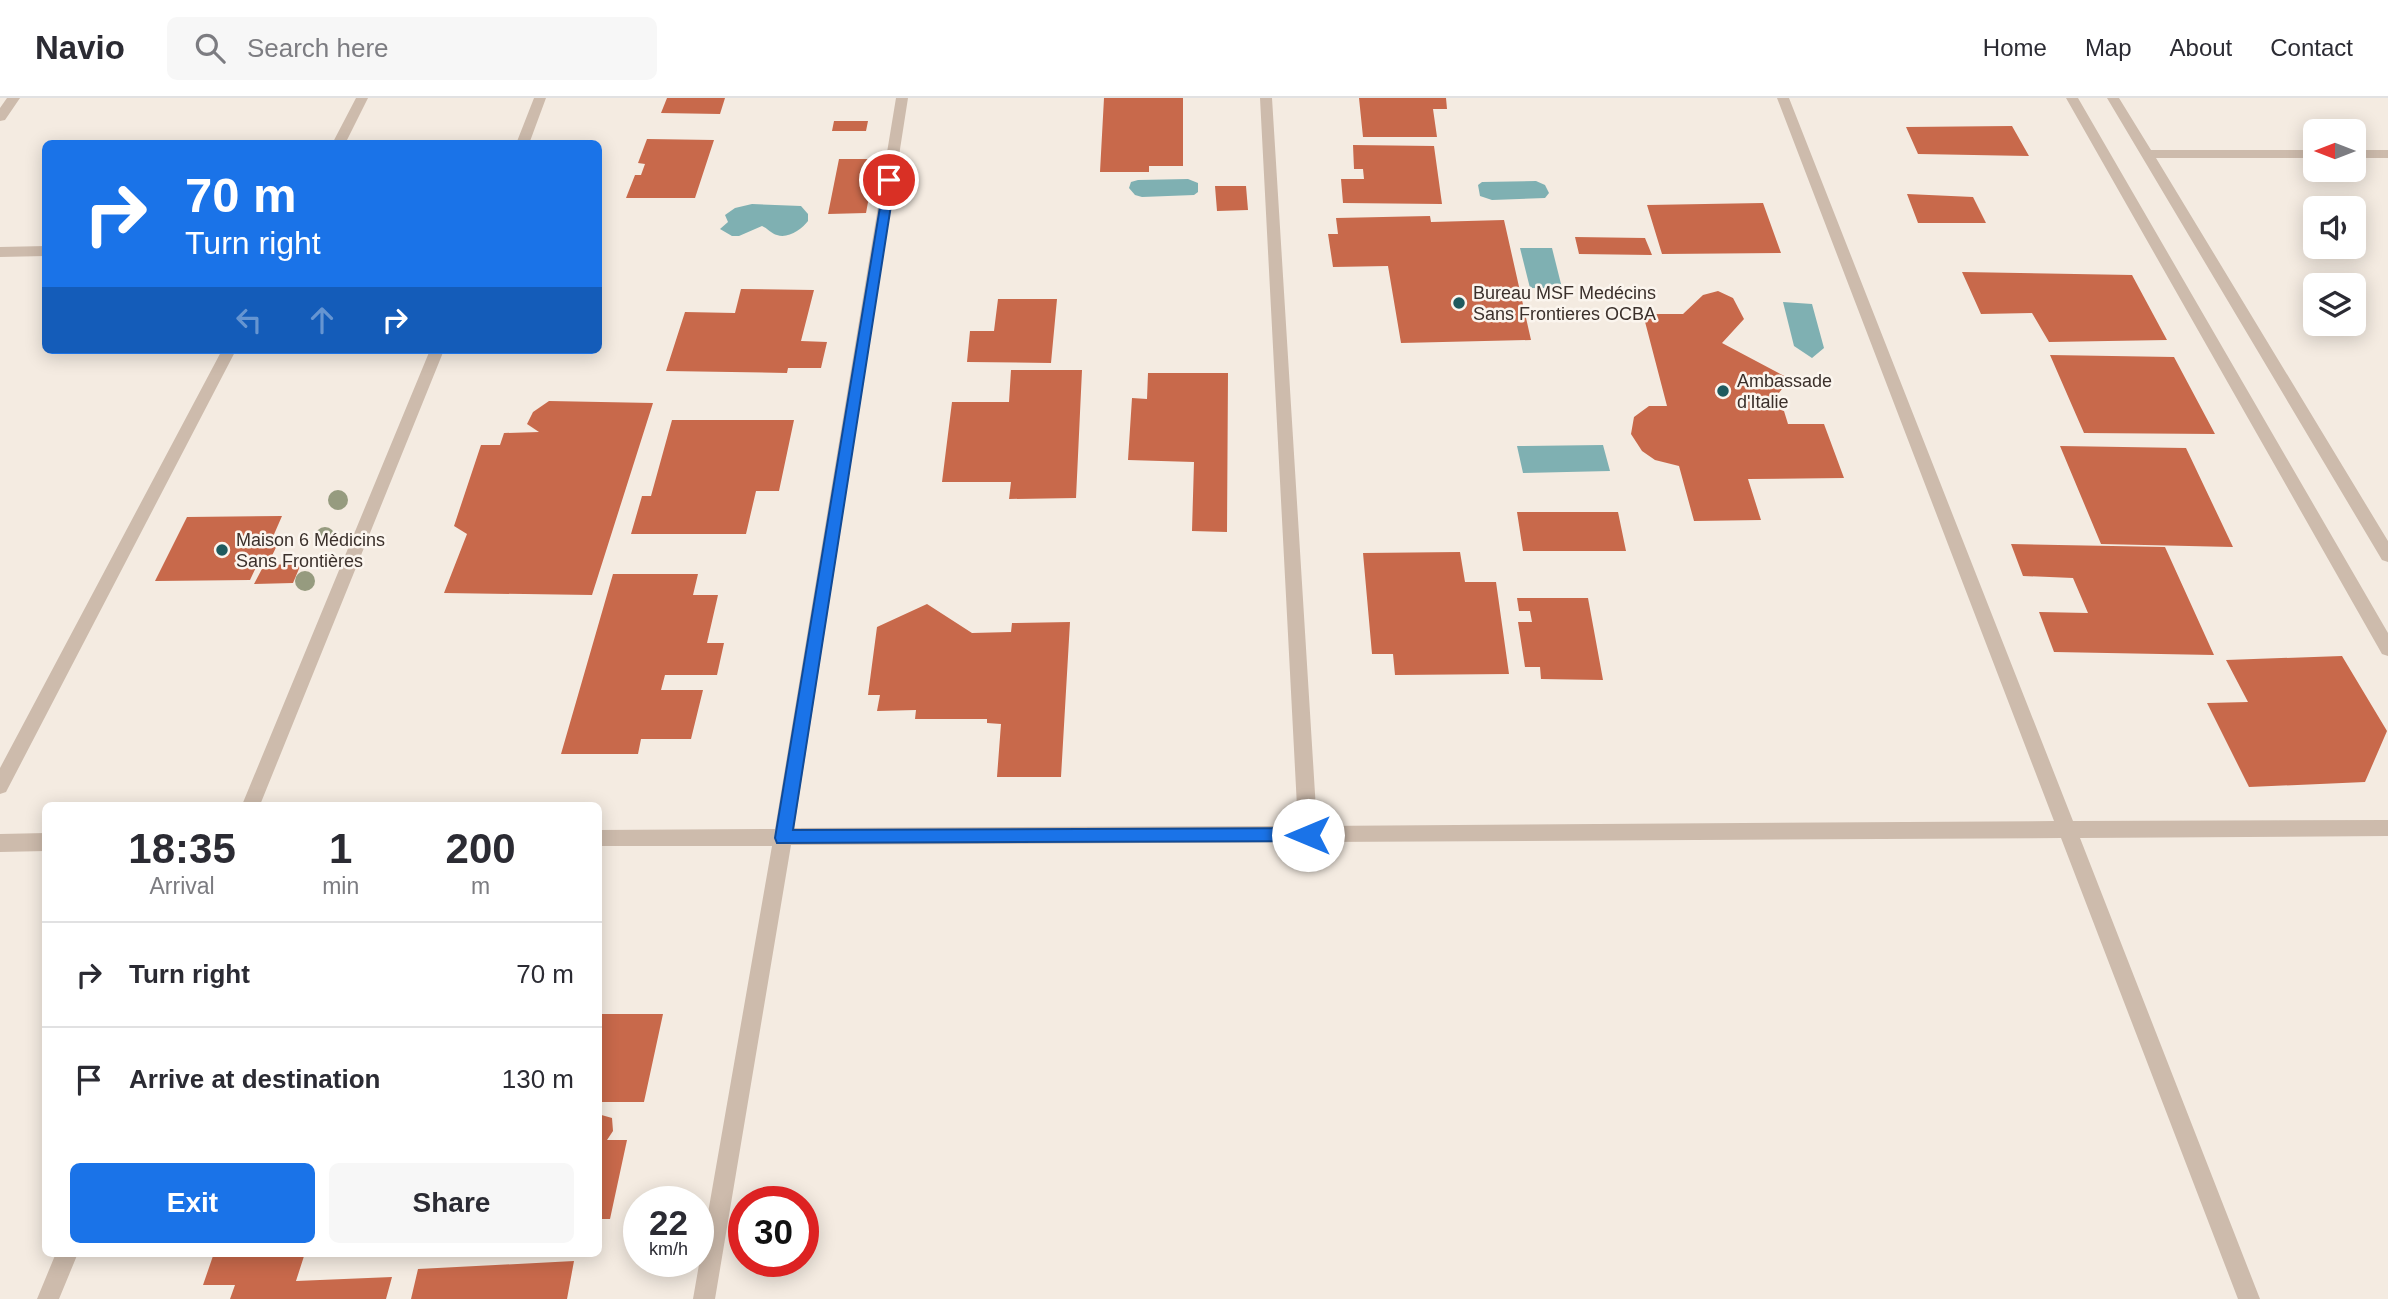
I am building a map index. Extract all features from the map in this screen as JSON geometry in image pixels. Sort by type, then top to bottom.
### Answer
[{"type":"street","points":[[0,117],[14,98]]},
{"type":"street","points":[[340,140],[362,98]]},
{"type":"street","points":[[524,140],[540,98]]},
{"type":"street","points":[[704,1299],[783,838],[902,98]]},
{"type":"street","points":[[1266,98],[1308,835]]},
{"type":"street","points":[[1783,98],[2249,1299]]},
{"type":"street","points":[[2072,98],[2388,649]]},
{"type":"street","points":[[2113,98],[2388,555]]},
{"type":"street","points":[[2146,154],[2303,154]]},
{"type":"street","points":[[2366,154],[2388,154]]},
{"type":"street","points":[[0,252],[42,251]]},
{"type":"street","points":[[0,786],[227,354]]},
{"type":"street","points":[[252,802],[435,354]]},
{"type":"street","points":[[602,838],[2388,828]]},
{"type":"street","points":[[0,844],[42,842]]},
{"type":"street","points":[[48,1299],[65,1257]]},
{"type":"water","points":[[1188,179],[1198,183],[1198,192],[1194,195],[1142,197],[1135,195],[1129,188],[1131,182],[1138,180]]},
{"type":"water","points":[[1536,181],[1545,185],[1549,193],[1545,198],[1492,200],[1480,196],[1478,185],[1482,182]]},
{"type":"water","points":[[752,204],[801,206],[808,214],[808,221],[786,236],[775,234],[762,226],[739,236],[732,236],[720,229],[728,222],[725,215],[735,208]]},
{"type":"water","points":[[1520,248],[1552,248],[1562,288],[1530,288]]},
{"type":"water","points":[[1783,302],[1812,304],[1824,348],[1812,358],[1794,346]]},
{"type":"water","points":[[1603,445],[1610,471],[1523,473],[1517,446]]},
{"type":"building","points":[[667,98],[725,98],[720,114],[661,113]]},
{"type":"building","points":[[1104,98],[1183,98],[1183,166],[1149,166],[1149,172],[1100,172]]},
{"type":"building","points":[[1359,98],[1446,98],[1447,109],[1433,109],[1437,137],[1363,137]]},
{"type":"building","points":[[834,121],[868,121],[866,131],[832,131]]},
{"type":"building","points":[[2012,126],[2029,156],[1918,154],[1906,127]]},
{"type":"building","points":[[647,139],[714,140],[695,198],[626,198],[635,175],[641,175],[645,164],[638,163]]},
{"type":"building","points":[[1353,145],[1434,146],[1442,204],[1343,203],[1341,179],[1364,179],[1363,169],[1354,169]]},
{"type":"building","points":[[839,159],[876,159],[866,213],[828,214]]},
{"type":"building","points":[[1215,186],[1246,186],[1248,210],[1217,211]]},
{"type":"building","points":[[1907,194],[1973,197],[1986,223],[1918,223]]},
{"type":"building","points":[[1763,203],[1781,253],[1662,254],[1647,205]]},
{"type":"building","name":"Bureau MSF Medécins Sans Frontieres OCBA","points":[[1430,216],[1431,222],[1504,220],[1531,340],[1401,343],[1388,266],[1333,267],[1328,234],[1338,234],[1336,218]]},
{"type":"building","points":[[1575,237],[1645,238],[1652,255],[1579,254]]},
{"type":"building","points":[[1962,272],[2132,275],[2167,340],[2049,342],[2032,313],[1981,314]]},
{"type":"building","points":[[741,289],[814,290],[801,341],[827,342],[821,368],[788,368],[787,373],[666,371],[685,312],[735,313]]},
{"type":"building","points":[[1718,291],[1733,298],[1744,319],[1722,343],[1790,379],[1770,404],[1784,411],[1788,424],[1824,424],[1844,478],[1748,479],[1761,520],[1694,521],[1679,466],[1655,460],[1642,451],[1631,434],[1634,417],[1649,406],[1667,406],[1643,314],[1683,314],[1703,295]]},
{"type":"building","points":[[998,299],[1057,299],[1051,363],[967,362],[970,331],[994,331]]},
{"type":"building","points":[[2050,355],[2174,357],[2215,434],[2084,433]]},
{"type":"building","points":[[1011,370],[1082,370],[1076,498],[1009,499],[1011,482],[942,482],[952,402],[1009,402]]},
{"type":"building","points":[[1148,373],[1228,373],[1227,532],[1192,531],[1194,462],[1128,460],[1132,398],[1147,399]]},
{"type":"building","points":[[549,401],[653,403],[592,595],[444,593],[467,534],[454,526],[481,445],[500,445],[504,433],[539,432],[527,424],[533,412]]},
{"type":"building","points":[[672,420],[794,420],[779,491],[756,491],[746,534],[631,534],[642,496],[651,496]]},
{"type":"building","points":[[2060,446],[2186,448],[2233,547],[2101,544]]},
{"type":"building","points":[[1517,512],[1618,512],[1626,551],[1523,551]]},
{"type":"building","name":"Maison 6 Médicins Sans Frontières","points":[[282,516],[272,539],[280,539],[269,562],[258,563],[250,580],[155,581],[187,517]]},
{"type":"building","points":[[2011,544],[2165,547],[2214,655],[2054,652],[2039,612],[2088,613],[2073,578],[2023,576]]},
{"type":"building","points":[[1460,552],[1465,582],[1496,582],[1509,674],[1395,675],[1393,654],[1372,654],[1363,553]]},
{"type":"building","points":[[301,564],[293,583],[254,584],[264,565]]},
{"type":"building","points":[[613,574],[698,574],[693,595],[718,595],[707,643],[724,643],[717,675],[665,675],[661,690],[703,690],[691,739],[641,739],[638,754],[561,754]]},
{"type":"building","points":[[1517,598],[1588,598],[1603,680],[1541,679],[1540,667],[1525,667],[1518,622],[1532,622],[1530,611],[1519,611]]},
{"type":"building","points":[[927,604],[972,633],[1011,632],[1012,623],[1070,622],[1061,777],[997,777],[1001,724],[987,723],[987,719],[915,719],[916,710],[877,711],[880,695],[868,695],[877,627]]},
{"type":"building","points":[[2342,656],[2387,731],[2365,782],[2249,787],[2207,703],[2248,702],[2226,660]]},
{"type":"building","points":[[602,1014],[663,1014],[644,1102],[602,1102]]},
{"type":"building","points":[[602,1115],[612,1118],[613,1131],[607,1140],[627,1140],[610,1219],[602,1219]]},
{"type":"building","points":[[213,1257],[304,1257],[296,1281],[392,1277],[386,1299],[230,1299],[235,1285],[203,1285]]},
{"type":"building","points":[[574,1261],[567,1299],[411,1299],[418,1269]]},
{"type":"place","name":"Bureau MSF Medécins Sans Frontieres OCBA","points":[[1459,303]]},
{"type":"place","name":"Ambassade d'Italie","points":[[1723,391]]},
{"type":"place","name":"Maison 6 Médicins Sans Frontières","points":[[222,550]]},
{"type":"route","points":[[889,180],[783,838],[1308,835]]}]
